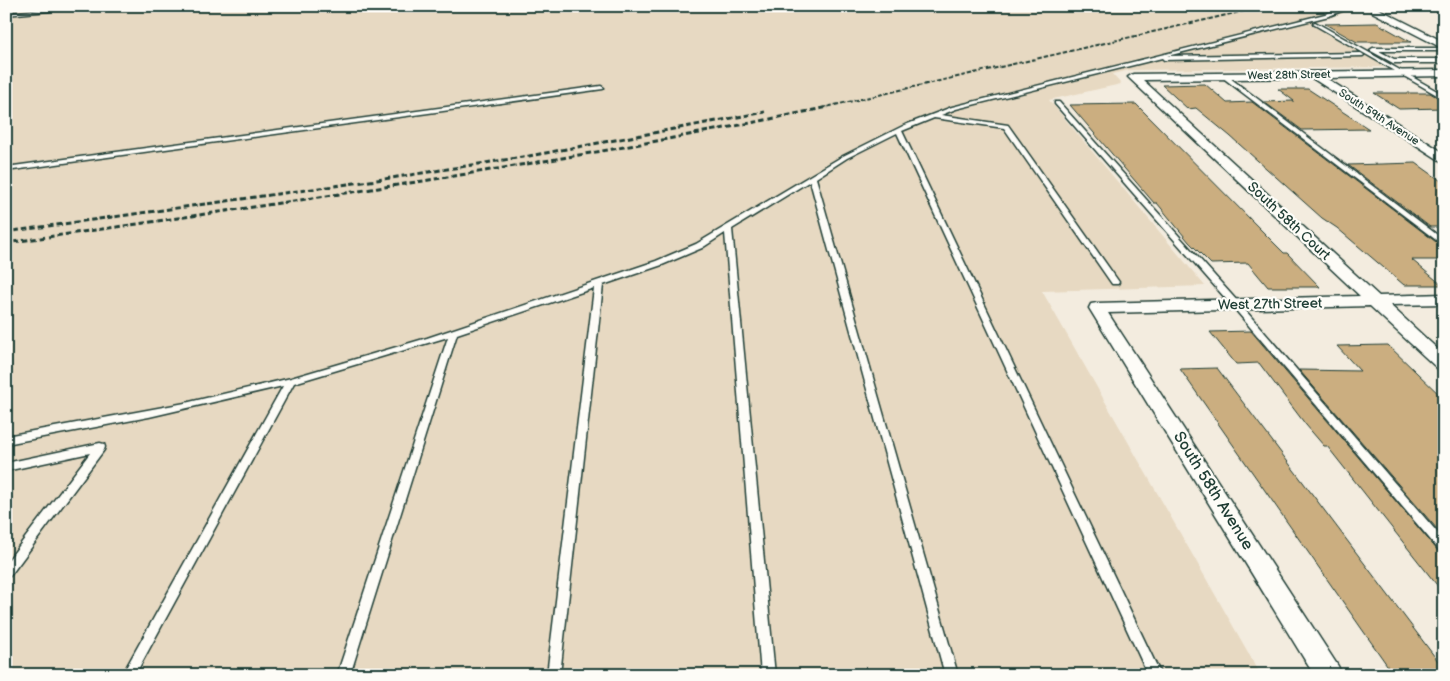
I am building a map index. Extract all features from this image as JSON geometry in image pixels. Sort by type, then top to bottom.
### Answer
[{"type":"street","points":[[1375,10],[1444,47]]},
{"type":"street","name":"West 28th Street","points":[[1134,77],[1444,73]]},
{"type":"street","name":"South 59th Avenue","points":[[1315,75],[1444,159]]},
{"type":"street","name":"South 58th Court","points":[[1134,77],[1444,365]]},
{"type":"street","name":"West 27th Street","points":[[1097,308],[1444,300]]},
{"type":"street","name":"South 58th Avenue","points":[[1097,308],[1328,675]]},
{"type":"lane","points":[[6,14],[100,6]]},
{"type":"lane","points":[[6,440],[161,413],[291,382],[377,357],[667,260],[699,246],[845,157],[899,130],[954,108],[1327,15],[1352,6]]},
{"type":"lane","points":[[1440,6],[1444,8]]},
{"type":"lane","points":[[1315,23],[1444,96]]},
{"type":"lane","points":[[1444,47],[1373,50],[1392,61],[1444,61]]},
{"type":"lane","points":[[1147,59],[1361,55]]},
{"type":"lane","points":[[1224,76],[1444,244]]},
{"type":"lane","points":[[6,169],[601,88]]},
{"type":"lane","points":[[1057,103],[1236,305],[1444,548]]},
{"type":"lane","points":[[933,116],[1006,126],[1115,282]]},
{"type":"lane","points":[[899,130],[1155,675]]},
{"type":"lane","points":[[812,177],[952,675]]},
{"type":"lane","points":[[728,228],[768,675]]},
{"type":"lane","points":[[553,675],[599,283]]},
{"type":"lane","points":[[343,675],[454,331]]},
{"type":"lane","points":[[128,675],[291,382]]},
{"type":"lane","points":[[6,468],[100,447],[6,572]]},
{"type":"shaded area","points":[[6,6],[1365,6],[1312,23],[1386,67],[1130,70],[1112,74],[1121,84],[1049,100],[1205,286],[1042,291],[1261,675],[6,675]]},
{"type":"building","points":[[1377,23],[1411,42],[1357,42],[1325,24]]},
{"type":"building","points":[[1205,84],[1227,103],[1252,102],[1444,248],[1444,260],[1412,260],[1442,285],[1404,285],[1337,228],[1322,218],[1230,136],[1196,108],[1188,109],[1162,85]]},
{"type":"building","points":[[1278,89],[1308,89],[1369,129],[1302,130],[1264,102],[1294,101]]},
{"type":"building","points":[[1374,93],[1430,93],[1444,101],[1444,108],[1399,109]]},
{"type":"building","points":[[1136,104],[1320,287],[1268,287],[1248,263],[1211,264],[1189,242],[1157,203],[1154,203],[1070,105]]},
{"type":"building","points":[[1416,163],[1444,183],[1444,227],[1430,227],[1348,165]]},
{"type":"building","points":[[1251,331],[1439,552],[1444,555],[1444,594],[1327,446],[1324,446],[1306,425],[1259,363],[1236,364],[1210,332]]},
{"type":"building","points":[[1388,345],[1444,399],[1444,537],[1299,370],[1360,371],[1337,346]]},
{"type":"building","points":[[1217,368],[1444,669],[1444,675],[1394,675],[1180,369]]},
{"type":"railway","points":[[822,108],[1266,6]]},
{"type":"railway","points":[[6,243],[315,198],[521,165],[726,128],[828,107]]},
{"type":"railway","points":[[6,232],[391,178],[529,156],[765,112]]}]
